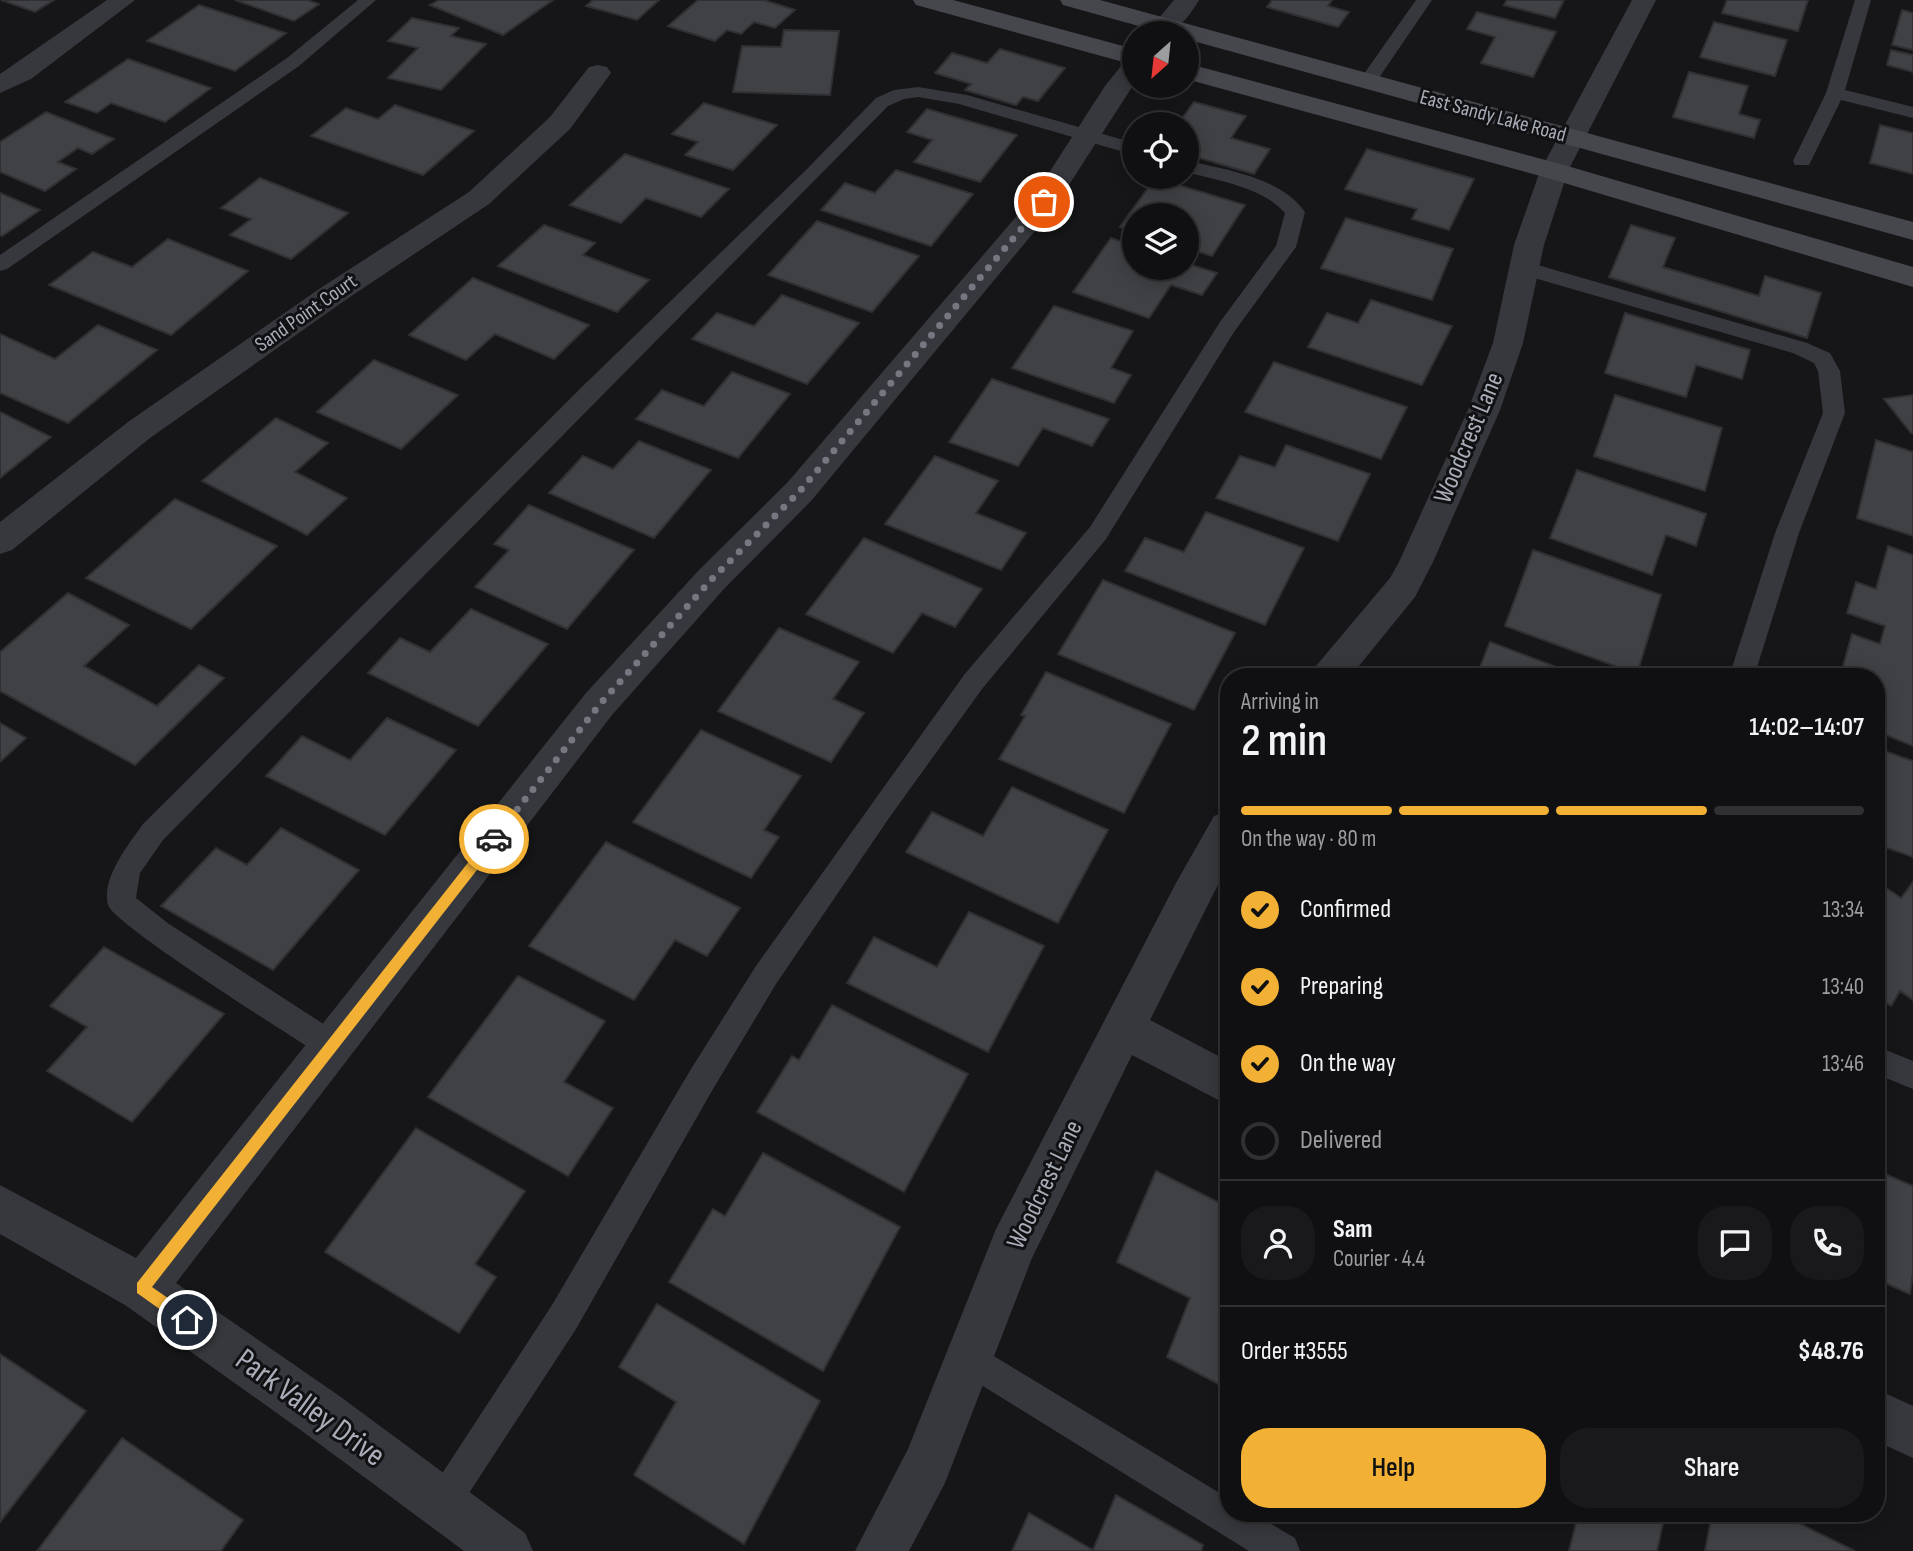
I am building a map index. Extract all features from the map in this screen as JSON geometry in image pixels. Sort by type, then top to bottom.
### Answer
[{"type":"main road","points":[[925,0],[1122,54]]},
{"type":"main road","name":"East Sandy Lake Road","points":[[1073,0],[1151,21]]},
{"type":"main road","name":"East Sandy Lake Road","points":[[1199,34],[1913,231]]},
{"type":"main road","name":"East Sandy Lake Road","points":[[1199,75],[1554,171],[1913,277]]},
{"type":"street","points":[[7,73],[123,0]]},
{"type":"street","points":[[1169,21],[1187,0]]},
{"type":"street","name":"Woodcrest Lane","points":[[1336,668],[1403,587],[1416,562],[1484,410],[1508,343],[1524,268],[1554,171],[1644,0]]},
{"type":"street","name":"Sand Point Court","points":[[0,541],[139,430],[333,294],[479,198],[559,123],[598,73]]},
{"type":"street","points":[[142,1288],[600,704],[711,580],[799,492],[1044,202],[1122,84]]},
{"type":"street","name":"Woodcrest Lane","points":[[881,1551],[927,1465],[1013,1246],[1190,896],[1220,842]]},
{"type":"street","points":[[1123,1028],[1220,1080]]},
{"type":"street","name":"Park Valley Drive","points":[[0,1208],[142,1288],[320,1413],[507,1551]]},
{"type":"street","points":[[1885,1419],[1913,1433]]},
{"type":"lane","points":[[0,264],[293,62],[368,0]]},
{"type":"lane","points":[[1368,82],[1424,0]]},
{"type":"lane","points":[[1802,161],[1835,93],[1863,0]]},
{"type":"lane","points":[[332,1046],[159,933],[121,903],[127,869],[153,832],[326,661],[595,387],[814,173],[881,102],[900,94],[918,92],[961,99],[1122,145]]},
{"type":"lane","points":[[1835,93],[1913,113]]},
{"type":"lane","points":[[442,1504],[564,1317],[702,1079],[766,975],[973,682],[1098,533],[1227,327],[1286,247],[1295,212],[1290,204],[1271,192],[1199,170]]},
{"type":"lane","points":[[1524,268],[1788,344],[1822,358],[1829,371],[1834,413],[1787,533],[1745,668]]},
{"type":"lane","points":[[1885,1064],[1913,1075]]},
{"type":"lane","points":[[969,1358],[1220,1513]]},
{"type":"lane","points":[[1235,1522],[1282,1551]]},
{"type":"building","points":[[1,0],[54,0],[35,12]]},
{"type":"building","points":[[235,0],[307,0],[319,4],[294,21]]},
{"type":"building","points":[[439,0],[553,0],[503,35],[430,5]]},
{"type":"building","points":[[593,0],[659,0],[637,20],[586,6]]},
{"type":"building","points":[[698,0],[764,0],[795,10],[775,28],[754,22],[741,34],[727,30],[715,41],[668,26]]},
{"type":"building","points":[[1272,0],[1332,0],[1328,6],[1349,12],[1338,27],[1267,7]]},
{"type":"building","points":[[1507,0],[1564,0],[1555,18],[1504,5]]},
{"type":"building","points":[[1727,0],[1808,0],[1798,31],[1722,13]]},
{"type":"building","points":[[199,5],[286,33],[235,71],[147,41]]},
{"type":"building","points":[[1902,10],[1913,13],[1913,50],[1892,45]]},
{"type":"building","points":[[1477,12],[1556,32],[1533,77],[1481,63],[1495,37],[1467,29]]},
{"type":"building","points":[[412,18],[459,28],[451,36],[486,44],[441,90],[388,78],[418,48],[388,41]]},
{"type":"building","points":[[1714,22],[1787,40],[1775,76],[1700,57]]},
{"type":"building","points":[[784,30],[839,31],[830,95],[733,92],[742,46],[781,47]]},
{"type":"building","points":[[1000,49],[1065,68],[1038,101],[1023,97],[1016,105],[965,90],[971,84],[935,73],[952,53],[987,63]]},
{"type":"building","points":[[1891,50],[1913,55],[1913,72],[1887,65]]},
{"type":"building","points":[[128,59],[211,88],[165,122],[111,103],[97,113],[65,102]]},
{"type":"building","points":[[1689,72],[1748,86],[1739,114],[1760,120],[1754,138],[1673,117]]},
{"type":"building","points":[[1194,102],[1246,116],[1231,138],[1270,149],[1254,174],[1199,158],[1199,112],[1187,112]]},
{"type":"building","points":[[704,103],[777,125],[733,170],[685,155],[698,142],[672,134]]},
{"type":"building","points":[[395,105],[474,131],[423,175],[311,136],[346,108],[378,119]]},
{"type":"building","points":[[927,109],[1017,135],[980,182],[914,162],[932,140],[907,132]]},
{"type":"building","points":[[46,112],[114,139],[92,154],[78,148],[58,162],[76,169],[45,191],[0,172],[0,142]]},
{"type":"building","points":[[1880,125],[1913,133],[1913,174],[1870,163]]},
{"type":"building","points":[[1367,149],[1474,179],[1449,230],[1412,219],[1417,209],[1345,189]]},
{"type":"building","points":[[625,154],[729,189],[701,217],[646,198],[621,223],[570,205]]},
{"type":"building","points":[[896,170],[973,194],[931,246],[821,210],[845,183],[875,193]]},
{"type":"building","points":[[260,178],[348,213],[291,259],[230,235],[251,219],[221,208]]},
{"type":"building","points":[[1147,189],[1192,189],[1245,205],[1212,256],[1199,252],[1199,203],[1137,203]]},
{"type":"building","points":[[0,193],[40,210],[2,236]]},
{"type":"building","points":[[1346,218],[1453,249],[1432,300],[1321,268]]},
{"type":"building","points":[[817,221],[919,256],[872,312],[768,275]]},
{"type":"building","points":[[544,225],[595,243],[583,255],[649,280],[617,312],[498,266]]},
{"type":"building","points":[[1631,225],[1675,238],[1663,267],[1759,296],[1765,276],[1821,293],[1807,338],[1609,277]]},
{"type":"building","points":[[1111,238],[1122,242],[1122,280],[1199,280],[1199,267],[1217,273],[1202,295],[1171,285],[1149,318],[1073,292]]},
{"type":"building","points":[[168,239],[248,271],[171,335],[49,285],[93,252],[132,267]]},
{"type":"building","points":[[473,278],[589,325],[554,359],[495,334],[466,360],[409,335]]},
{"type":"building","points":[[782,295],[859,323],[807,384],[692,339],[717,313],[754,326]]},
{"type":"building","points":[[1371,300],[1452,326],[1422,385],[1308,347],[1327,313],[1358,323]]},
{"type":"building","points":[[1054,306],[1133,331],[1111,368],[1131,375],[1114,403],[1012,368]]},
{"type":"building","points":[[1625,313],[1750,350],[1742,379],[1696,365],[1686,397],[1605,373]]},
{"type":"building","points":[[98,325],[157,350],[68,423],[0,393],[0,334],[55,359]]},
{"type":"building","points":[[374,360],[458,395],[401,449],[317,412]]},
{"type":"building","points":[[1274,362],[1407,407],[1381,459],[1245,412]]},
{"type":"building","points":[[732,372],[790,394],[738,458],[636,419],[662,390],[704,406]]},
{"type":"building","points":[[992,379],[1109,419],[1092,446],[1043,428],[1018,466],[949,442]]},
{"type":"building","points":[[1615,395],[1722,428],[1705,491],[1594,456]]},
{"type":"building","points":[[1913,395],[1913,433],[1911,433],[1884,399]]},
{"type":"building","points":[[0,412],[51,437],[0,478]]},
{"type":"building","points":[[276,418],[328,443],[295,472],[347,498],[307,535],[202,481]]},
{"type":"building","points":[[1876,440],[1913,452],[1913,536],[1857,518]]},
{"type":"building","points":[[639,441],[711,470],[654,538],[549,493],[583,456],[613,469]]},
{"type":"building","points":[[1286,445],[1370,474],[1338,541],[1216,498],[1240,456],[1275,467]]},
{"type":"building","points":[[935,456],[998,481],[976,513],[1026,533],[1001,570],[885,524]]},
{"type":"building","points":[[1577,470],[1706,514],[1696,546],[1666,535],[1652,575],[1550,538]]},
{"type":"building","points":[[175,499],[277,546],[191,629],[86,578]]},
{"type":"building","points":[[529,505],[634,550],[567,629],[475,587],[509,550],[494,544]]},
{"type":"building","points":[[1206,512],[1304,548],[1265,625],[1125,571],[1145,538],[1184,552]]},
{"type":"building","points":[[864,538],[982,589],[955,627],[922,613],[893,653],[806,614]]},
{"type":"building","points":[[1888,546],[1913,555],[1913,746],[1885,735],[1885,668],[1843,668],[1852,634],[1880,644],[1885,626],[1847,613],[1856,582],[1876,589]]},
{"type":"building","points":[[1533,550],[1661,595],[1639,668],[1620,668],[1505,626]]},
{"type":"building","points":[[1103,580],[1235,633],[1194,710],[1058,654]]},
{"type":"building","points":[[68,593],[129,625],[84,666],[157,706],[199,665],[224,678],[135,765],[0,691],[0,652]]},
{"type":"building","points":[[471,609],[548,644],[478,726],[368,673],[400,638],[430,652]]},
{"type":"building","points":[[779,628],[859,662],[833,699],[864,713],[831,762],[718,711]]},
{"type":"building","points":[[1490,642],[1559,668],[1480,668]]},
{"type":"building","points":[[1046,672],[1171,724],[1124,813],[999,759],[1025,716],[1021,715]]},
{"type":"building","points":[[387,718],[456,750],[385,835],[266,776],[302,736],[350,760]]},
{"type":"building","points":[[0,723],[26,738],[0,762]]},
{"type":"building","points":[[701,730],[801,776],[764,830],[779,837],[751,878],[633,822]]},
{"type":"building","points":[[1885,751],[1913,761],[1913,857],[1885,847]]},
{"type":"building","points":[[1012,787],[1108,830],[1058,923],[906,852],[932,812],[983,836]]},
{"type":"building","points":[[281,828],[359,870],[273,970],[161,906],[216,848],[247,865]]},
{"type":"building","points":[[606,842],[740,908],[707,956],[675,940],[634,1000],[529,946]]},
{"type":"building","points":[[1913,882],[1913,1000],[1900,991],[1891,1006],[1885,1002],[1885,887],[1901,898]]},
{"type":"building","points":[[969,912],[1044,946],[988,1052],[847,983],[874,937],[937,967]]},
{"type":"building","points":[[104,947],[224,1014],[132,1122],[47,1071],[87,1027],[50,1006]]},
{"type":"building","points":[[518,976],[605,1021],[564,1082],[613,1108],[568,1176],[428,1097]]},
{"type":"building","points":[[832,1005],[968,1074],[904,1192],[757,1112],[792,1056],[799,1060]]},
{"type":"building","points":[[416,1128],[525,1191],[475,1264],[496,1277],[459,1333],[325,1252]]},
{"type":"building","points":[[763,1153],[900,1227],[823,1371],[669,1282],[713,1209],[725,1216]]},
{"type":"building","points":[[1156,1171],[1220,1203],[1220,1385],[1167,1357],[1190,1298],[1117,1262]]},
{"type":"building","points":[[1885,1174],[1913,1186],[1913,1272],[1910,1294],[1885,1283]]},
{"type":"building","points":[[657,1304],[820,1401],[744,1544],[634,1475],[676,1402],[619,1367]]},
{"type":"building","points":[[0,1354],[86,1411],[0,1522]]},
{"type":"building","points":[[122,1438],[243,1520],[221,1551],[37,1551]]},
{"type":"building","points":[[1116,1495],[1203,1545],[1201,1551],[1012,1551],[1029,1513],[1093,1550]]},
{"type":"building","points":[[1576,1522],[1663,1522],[1657,1551],[1569,1551]]},
{"type":"building","points":[[1710,1522],[1796,1522],[1855,1551],[1705,1551]]},
{"type":"way so far","points":[[494,839],[600,704],[711,580],[799,492],[1044,202]]},
{"type":"route","points":[[187,1320],[142,1288],[494,839]]}]
